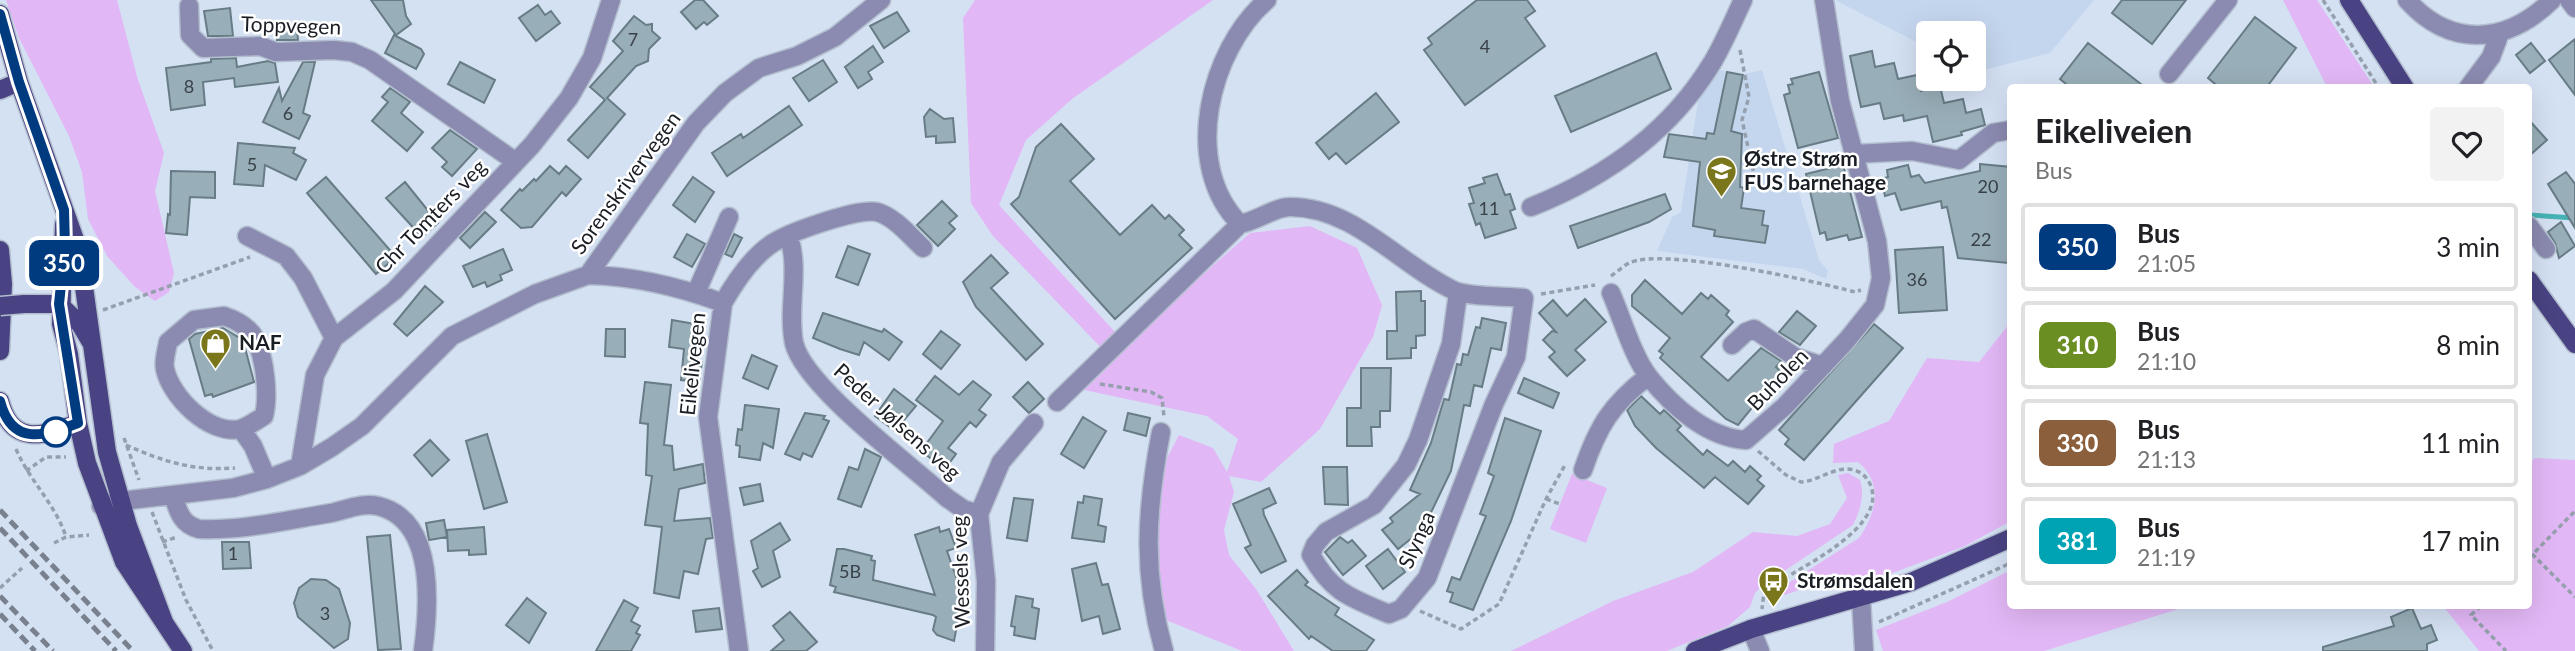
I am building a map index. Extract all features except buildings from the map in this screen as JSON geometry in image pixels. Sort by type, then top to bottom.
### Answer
[{"type":"main road","points":[[2349,0],[2402,84]]},
{"type":"main road","points":[[0,13],[19,82],[79,251],[106,442],[121,501],[164,622]]},
{"type":"main road","points":[[0,90],[19,82]]},
{"type":"main road","points":[[64,210],[65,247],[59,304],[78,423],[101,506],[124,562],[139,589],[183,651]]},
{"type":"main road","points":[[0,250],[4,285],[0,351]]},
{"type":"main road","points":[[2532,284],[2575,344]]},
{"type":"main road","points":[[0,306],[59,304],[80,324],[94,349]]},
{"type":"main road","points":[[0,401],[13,426],[31,436],[42,436],[78,423]]},
{"type":"main road","points":[[1695,651],[1758,627],[1930,575],[2007,540]]},
{"type":"street","name":"Chr Tomters veg","points":[[300,466],[315,375],[334,338],[394,291],[516,162],[569,98],[593,58],[611,0]]},
{"type":"street","name":"Sorenskrivervegen","points":[[101,506],[121,501],[233,488],[267,479],[300,466],[362,426],[452,336],[535,294],[587,275],[696,123],[725,93],[759,68],[797,56],[835,37],[881,0]]},
{"type":"street","points":[[1240,223],[1227,210],[1216,185],[1209,152],[1208,118],[1217,79],[1229,52],[1244,24],[1267,0]]},
{"type":"street","points":[[1531,207],[1576,189],[1603,173],[1665,121],[1711,65],[1743,0]]},
{"type":"street","name":"Buholen","points":[[1606,289],[1648,376],[1701,425],[1717,436],[1746,440],[1760,431],[1823,366],[1875,305],[1880,286],[1877,241],[1838,91],[1824,0]]},
{"type":"street","points":[[2169,74],[2228,0]]},
{"type":"street","points":[[2407,0],[2438,26],[2460,34],[2500,33],[2520,27],[2552,0]]},
{"type":"street","points":[[2569,0],[2575,8]]},
{"type":"street","name":"Toppvegen","points":[[189,6],[190,35],[198,45],[213,48],[260,46],[276,52],[352,52],[370,60],[516,162]]},
{"type":"street","points":[[2471,84],[2491,57],[2500,33]]},
{"type":"street","points":[[1854,154],[1912,151],[1959,160],[1993,133],[2007,131]]},
{"type":"street","points":[[1057,402],[1240,223],[1256,221],[1287,207],[1320,210],[1388,246],[1417,270],[1458,293],[1524,298]]},
{"type":"street","points":[[723,303],[733,285],[764,250],[833,219],[872,212],[898,225],[923,248]]},
{"type":"street","points":[[696,293],[729,217]]},
{"type":"street","points":[[2532,230],[2546,249]]},
{"type":"street","points":[[247,236],[286,256],[303,278],[334,338]]},
{"type":"street","name":"Peder Jølsens veg","points":[[789,237],[795,263],[794,344],[808,370],[829,393],[947,498],[962,509],[979,514]]},
{"type":"street","name":"Eikelivegen","points":[[587,275],[610,275],[696,293],[723,303],[708,417],[738,651]]},
{"type":"street","points":[[1405,604],[1389,614],[1348,598],[1321,573],[1311,555],[1315,545],[1326,532],[1374,505],[1406,465],[1418,440],[1451,344],[1458,293]]},
{"type":"street","name":"Slynga","points":[[1405,604],[1427,578],[1494,404],[1516,356],[1524,298]]},
{"type":"street","points":[[224,316],[240,322],[255,338],[262,363],[267,404],[264,416],[242,429],[221,429],[202,418],[177,395],[164,367],[168,342],[194,320],[224,316]]},
{"type":"street","points":[[1732,345],[1745,332],[1754,329],[1795,357],[1823,366]]},
{"type":"street","points":[[1583,470],[1592,444],[1611,407],[1648,376]]},
{"type":"street","name":"Wessels veg","points":[[985,651],[986,581],[979,514],[1001,462],[1034,423]]},
{"type":"street","points":[[242,429],[253,446],[267,479]]},
{"type":"street","points":[[1161,432],[1152,481],[1147,558],[1152,604],[1164,651]]},
{"type":"street","points":[[173,495],[179,516],[190,527],[199,529],[275,523],[360,506],[377,505],[391,511],[412,530],[419,545],[424,571],[426,627],[423,651]]},
{"type":"street","points":[[1861,598],[1864,651]]},
{"type":"street","points":[[1758,627],[1760,651]]},
{"type":"path","points":[[2323,0],[2376,84]]},
{"type":"path","points":[[1728,31],[1739,45],[1746,74],[1749,97],[1742,120],[1756,183]]},
{"type":"path","points":[[99,312],[229,262],[276,250]]},
{"type":"path","points":[[1524,298],[1606,289],[1630,262],[1670,259],[1791,275],[1855,292],[1880,286]]},
{"type":"path","points":[[1079,381],[1151,392],[1162,398],[1164,415],[1161,432]]},
{"type":"path","points":[[13,426],[15,446],[26,471],[60,521],[66,537]]},
{"type":"path","points":[[1746,440],[1795,481],[1807,482],[1850,469],[1865,476],[1872,492],[1867,514],[1858,529],[1764,593],[1758,627]]},
{"type":"path","points":[[1405,604],[1461,629],[1499,604],[1546,499],[1568,460],[1592,444]]},
{"type":"path","points":[[126,445],[174,464],[204,470],[237,467]]},
{"type":"path","points":[[26,471],[46,457],[66,457]]},
{"type":"path","points":[[1546,499],[1560,504]]},
{"type":"path","points":[[2532,555],[2575,511]]},
{"type":"path","points":[[152,512],[186,600],[213,651]]},
{"type":"path","points":[[54,542],[66,537],[89,535]]},
{"type":"path","points":[[162,542],[180,536]]},
{"type":"path","points":[[2532,557],[2575,597]]},
{"type":"path","points":[[1864,627],[1930,601],[2007,565]]},
{"type":"path","points":[[0,588],[22,568]]},
{"type":"path","points":[[2478,609],[2471,615],[2506,651]]},
{"type":"shaded area","points":[[6,0],[117,0],[138,80],[164,153],[155,191],[174,273],[169,292],[155,301],[135,287],[107,256],[88,219],[82,172],[69,136],[19,38]]},
{"type":"shaded area","points":[[975,0],[1213,0],[1072,99],[1026,140],[999,205],[1125,343],[1250,233],[1310,226],[1357,248],[1382,305],[1373,337],[1320,429],[1261,482],[1229,476],[1234,492],[1224,530],[1229,555],[1256,589],[1294,651],[1242,651],[1166,620],[1150,586],[1157,477],[1179,435],[1213,448],[1227,472],[1238,439],[1207,416],[1084,390],[1114,361],[993,236],[971,203],[963,18]]},
{"type":"shaded area","points":[[1835,0],[2094,0],[2050,53],[1986,69],[1986,21],[1916,21],[1916,42]]},
{"type":"shaded area","points":[[2283,0],[2317,0],[2372,84],[2325,84]]},
{"type":"shaded area","points":[[1716,69],[1740,75],[1762,70],[1819,260],[1828,271],[1826,279],[1803,269],[1657,251],[1672,217],[1681,212],[1700,88]]},
{"type":"shaded area","points":[[2007,325],[2007,523],[1965,546],[1887,575],[1856,581],[1825,581],[1767,601],[1774,592],[1859,538],[1870,519],[1875,499],[1872,479],[1858,462],[1833,463],[1834,444],[1889,421],[1927,358],[1979,362]]},
{"type":"shaded area","points":[[2535,458],[2575,460],[2575,651],[2479,651],[2445,609],[2532,609],[2532,461]]},
{"type":"shaded area","points":[[1848,473],[1860,480],[1862,491],[1860,509],[1853,525],[1762,586],[1755,593],[1750,607],[1728,626],[1667,651],[1511,651],[1613,601],[1693,572],[1753,532],[1797,536],[1830,524],[1847,498],[1838,475]]},
{"type":"shaded area","points":[[1572,474],[1607,488],[1586,543],[1550,529]]},
{"type":"shaded area","points":[[2007,572],[2007,609],[2178,609],[2044,651],[1883,651],[1876,630],[1947,602]]},
{"type":"waterway","points":[[2532,215],[2575,218]]},
{"type":"railway","points":[[0,510],[133,651]]},
{"type":"railway","points":[[0,528],[116,651]]},
{"type":"railway","points":[[0,596],[53,651]]},
{"type":"railway","points":[[0,614],[35,651]]},
{"type":"bus line","name":"350","points":[[0,14],[19,82],[64,210],[65,247],[59,304],[78,423],[42,436],[31,436],[13,426],[6,418],[0,401]]},
{"type":"place","name":"Østre Strøm FUS barnehage","points":[[1721,198]]},
{"type":"place","name":"NAF","points":[[216,370]]},
{"type":"place","name":"Strømsdalen","points":[[1774,608]]}]
